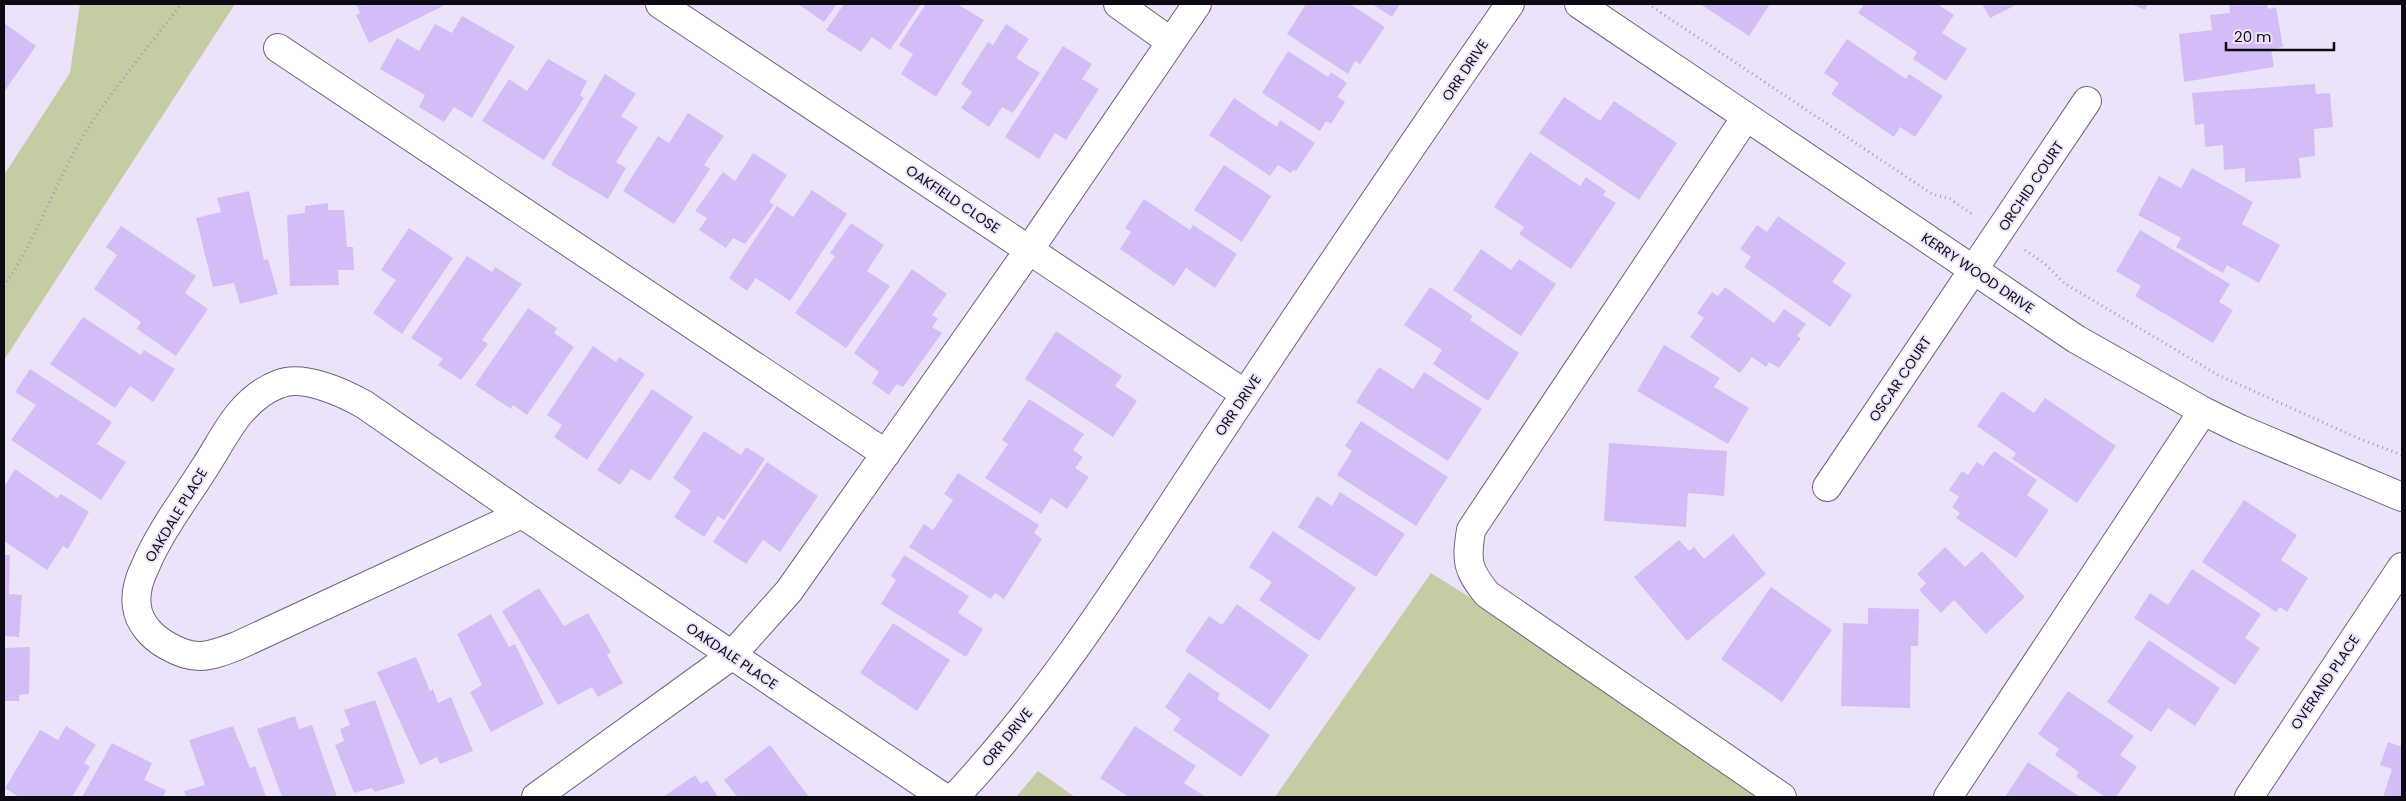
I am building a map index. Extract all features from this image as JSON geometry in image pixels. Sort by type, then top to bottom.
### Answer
[{"type":"street","name":"OAKFIELD CLOSE","points":[[660,4],[1245,394]]},
{"type":"street","points":[[1118,4],[1171,42]]},
{"type":"street","points":[[536,797],[731,656],[789,591],[1029,250],[1197,4]]},
{"type":"street","name":"ORR DRIVE","points":[[955,797],[1014,731],[1076,649],[1245,394],[1510,4]]},
{"type":"street","name":"KERRY WOOD DRIVE","points":[[1579,4],[2076,339],[2203,411],[2303,457],[2402,498]]},
{"type":"street","points":[[278,48],[886,454]]},
{"type":"street","name":"ORCHID COURT","points":[[1974,270],[2087,101]]},
{"type":"street","points":[[1746,117],[1471,530],[1468,550],[1471,574],[1487,594],[1782,797]]},
{"type":"street","name":"OSCAR COURT","points":[[1827,486],[1974,270]]},
{"type":"street","name":"OAKDALE PLACE","points":[[522,514],[237,646],[199,658],[174,650],[159,641],[147,630],[137,608],[138,589],[144,568],[157,542],[239,414],[258,395],[280,383],[302,381],[343,393],[365,405],[731,656],[943,797]]},
{"type":"street","points":[[1948,797],[2203,411]]},
{"type":"street","name":"OVERAND PLACE","points":[[2248,797],[2402,567]]},
{"type":"path","points":[[4,286],[28,249],[58,182],[87,131],[181,4]]},
{"type":"path","points":[[1648,4],[1932,194],[1950,199]]},
{"type":"path","points":[[2045,264],[2064,283],[2218,375],[2360,439],[2402,455]]},
{"type":"green space","points":[[80,4],[235,4],[4,360],[4,175],[70,73]]},
{"type":"green space","points":[[1431,573],[1769,785],[1786,797],[1275,797]]},
{"type":"green space","points":[[1038,771],[1075,797],[1016,797]]},
{"type":"building","points":[[356,4],[447,4],[369,43],[356,15],[360,13]]},
{"type":"building","points":[[798,4],[837,4],[824,22]]},
{"type":"building","points":[[844,4],[921,4],[890,50],[872,37],[861,52],[826,30]]},
{"type":"building","points":[[926,4],[957,4],[984,20],[936,97],[901,74],[913,54],[899,45]]},
{"type":"building","points":[[1306,4],[1350,4],[1385,27],[1360,64],[1355,61],[1348,74],[1287,34]]},
{"type":"building","points":[[1372,4],[1400,4],[1392,17]]},
{"type":"building","points":[[1700,4],[1770,4],[1749,36]]},
{"type":"building","points":[[1864,4],[1937,4],[1954,15],[1942,33],[1967,49],[1946,81],[1913,59],[1917,52],[1858,13]]},
{"type":"building","points":[[1982,4],[2018,4],[1990,18]]},
{"type":"building","points":[[2131,4],[2148,4],[2145,10]]},
{"type":"building","points":[[2229,4],[2267,4],[2268,9],[2276,7],[2283,47],[2271,49],[2274,67],[2184,82],[2179,34],[2212,30],[2210,15],[2230,13]]},
{"type":"building","points":[[462,16],[515,46],[472,118],[454,107],[444,122],[419,107],[425,95],[380,69],[397,38],[419,51],[435,24],[452,33]]},
{"type":"building","points":[[4,23],[36,46],[4,92]]},
{"type":"building","points":[[1006,24],[1029,39],[1016,58],[1040,73],[1013,113],[1002,107],[989,127],[961,108],[972,92],[961,84],[988,42],[993,45]]},
{"type":"building","points":[[1847,39],[1906,79],[1909,74],[1943,96],[1915,137],[1900,127],[1894,137],[1831,94],[1839,83],[1824,73]]},
{"type":"building","points":[[1063,46],[1092,64],[1082,79],[1099,89],[1066,140],[1055,133],[1039,159],[1005,137]]},
{"type":"building","points":[[1288,51],[1328,77],[1331,72],[1347,83],[1337,97],[1345,102],[1331,124],[1326,121],[1320,131],[1262,93]]},
{"type":"building","points":[[548,59],[587,81],[580,95],[584,98],[544,160],[482,121],[509,79],[527,91]]},
{"type":"building","points":[[605,74],[636,94],[621,116],[638,127],[616,162],[626,168],[608,199],[551,165]]},
{"type":"building","points":[[2315,84],[2316,94],[2330,93],[2333,127],[2314,129],[2315,156],[2299,158],[2301,178],[2245,182],[2245,168],[2224,170],[2223,145],[2205,147],[2204,124],[2195,125],[2192,93]]},
{"type":"building","points":[[1564,97],[1600,121],[1614,101],[1677,143],[1639,200],[1539,133]]},
{"type":"building","points":[[1234,98],[1277,127],[1280,120],[1315,143],[1296,171],[1293,170],[1291,173],[1278,165],[1270,176],[1209,135]]},
{"type":"building","points":[[688,113],[724,136],[704,165],[710,169],[674,224],[623,191],[658,136],[669,143]]},
{"type":"building","points":[[1530,152],[1580,186],[1586,177],[1606,191],[1603,195],[1616,203],[1571,269],[1519,234],[1524,227],[1494,207]]},
{"type":"building","points":[[753,153],[787,175],[769,202],[774,205],[745,244],[733,238],[726,248],[699,230],[707,218],[695,211],[723,172],[735,181]]},
{"type":"building","points":[[1224,165],[1271,196],[1242,242],[1194,210]]},
{"type":"building","points":[[2192,168],[2253,202],[2242,224],[2280,245],[2259,283],[2227,265],[2223,273],[2176,247],[2181,238],[2138,215],[2159,176],[2181,188]]},
{"type":"building","points":[[812,190],[847,214],[790,301],[756,278],[747,291],[729,278],[777,206],[793,217]]},
{"type":"building","points":[[249,191],[264,260],[268,259],[278,294],[240,304],[234,283],[213,287],[196,218],[221,212],[217,198]]},
{"type":"building","points":[[1144,199],[1190,230],[1193,225],[1237,254],[1215,288],[1186,268],[1174,286],[1120,249],[1131,232],[1125,228]]},
{"type":"building","points":[[328,203],[328,210],[344,210],[347,247],[353,247],[354,270],[338,270],[339,285],[290,286],[287,215],[305,213],[305,206]]},
{"type":"building","points":[[1778,216],[1846,263],[1832,282],[1852,295],[1830,327],[1744,267],[1751,257],[1740,249],[1757,225],[1767,232]]},
{"type":"building","points":[[851,223],[884,245],[867,271],[890,286],[846,348],[795,313],[835,256],[830,253]]},
{"type":"building","points":[[121,226],[196,276],[185,293],[208,309],[176,356],[137,329],[141,322],[94,289],[117,255],[106,247]]},
{"type":"building","points":[[409,228],[453,258],[402,334],[373,313],[396,280],[381,270]]},
{"type":"building","points":[[2140,230],[2230,284],[2219,302],[2233,310],[2213,343],[2135,296],[2141,286],[2116,271]]},
{"type":"building","points":[[1481,249],[1511,270],[1519,259],[1556,284],[1521,336],[1453,290]]},
{"type":"building","points":[[467,256],[492,272],[495,267],[522,284],[482,340],[488,344],[461,380],[438,365],[443,359],[411,338]]},
{"type":"building","points":[[912,269],[947,294],[932,315],[938,319],[932,327],[942,333],[903,387],[897,384],[889,395],[872,383],[879,372],[854,353]]},
{"type":"building","points":[[1430,287],[1473,316],[1470,320],[1519,353],[1488,401],[1433,364],[1442,350],[1404,325]]},
{"type":"building","points":[[1725,287],[1774,323],[1784,309],[1806,324],[1797,336],[1801,338],[1779,368],[1769,362],[1766,367],[1752,357],[1740,373],[1690,337],[1704,318],[1697,313],[1712,292],[1718,296]]},
{"type":"building","points":[[528,308],[557,328],[554,333],[574,347],[527,415],[513,405],[511,409],[475,385]]},
{"type":"building","points":[[83,317],[141,355],[144,350],[175,369],[153,402],[130,386],[115,408],[50,364]]},
{"type":"building","points":[[1056,331],[1122,376],[1115,386],[1137,401],[1113,437],[1025,379]]},
{"type":"building","points":[[1664,345],[1720,378],[1714,387],[1749,408],[1728,444],[1637,391]]},
{"type":"building","points":[[593,346],[616,362],[619,357],[645,374],[587,460],[554,437],[562,425],[547,415]]},
{"type":"building","points":[[1379,367],[1413,389],[1424,372],[1482,409],[1448,461],[1356,402]]},
{"type":"building","points":[[30,369],[112,422],[97,444],[126,462],[101,500],[11,440],[36,405],[15,392]]},
{"type":"building","points":[[652,389],[693,417],[650,481],[631,469],[620,485],[597,470]]},
{"type":"building","points":[[2002,391],[2034,413],[2045,398],[2116,446],[2077,503],[2012,459],[2016,453],[1977,426]]},
{"type":"building","points":[[1029,399],[1084,434],[1073,450],[1083,457],[1075,468],[1089,477],[1067,509],[1051,498],[1041,514],[985,478],[1008,444],[1002,440]]},
{"type":"building","points":[[1361,421],[1448,477],[1416,526],[1337,475],[1352,451],[1345,446]]},
{"type":"building","points":[[704,431],[741,455],[746,447],[765,459],[724,520],[718,516],[704,537],[674,517],[691,491],[673,478]]},
{"type":"building","points":[[1609,443],[1727,451],[1724,496],[1688,493],[1686,527],[1604,521]]},
{"type":"building","points":[[1994,451],[2037,480],[2027,495],[2049,510],[2016,558],[1956,518],[1960,513],[1952,507],[1959,497],[1949,490],[1962,471],[1968,475],[1977,462],[1983,466]]},
{"type":"building","points":[[767,462],[818,496],[780,552],[763,540],[746,564],[713,542]]},
{"type":"building","points":[[15,469],[57,498],[61,494],[89,512],[68,549],[63,546],[47,570],[4,541],[4,487]]},
{"type":"building","points":[[958,473],[1039,525],[1034,533],[1042,539],[1004,599],[995,593],[991,599],[909,547],[924,524],[933,530],[953,500],[944,494]]},
{"type":"building","points":[[1340,492],[1405,534],[1376,577],[1298,527],[1317,496],[1332,506]]},
{"type":"building","points":[[2244,500],[2297,535],[2281,560],[2308,578],[2287,612],[2280,607],[2276,612],[2202,562]]},
{"type":"building","points":[[1273,531],[1356,588],[1319,641],[1259,600],[1272,582],[1249,567]]},
{"type":"building","points":[[1733,534],[1766,574],[1687,641],[1634,577],[1679,540],[1689,551],[1694,547],[1704,559]]},
{"type":"building","points":[[1945,547],[1965,567],[1982,551],[2025,597],[1986,634],[1954,600],[1941,613],[1919,590],[1926,583],[1917,574]]},
{"type":"building","points":[[4,555],[10,555],[9,594],[22,595],[19,637],[4,636]]},
{"type":"building","points":[[904,555],[969,596],[958,613],[983,629],[966,657],[881,604],[896,580],[891,576]]},
{"type":"building","points":[[2192,569],[2261,614],[2245,638],[2260,648],[2235,685],[2134,618],[2150,593],[2168,605]]},
{"type":"building","points":[[1771,587],[1832,630],[1782,702],[1721,659]]},
{"type":"building","points":[[539,588],[564,626],[588,613],[611,652],[607,655],[623,683],[598,697],[592,687],[558,705],[502,611]]},
{"type":"building","points":[[1237,604],[1309,655],[1270,710],[1185,651],[1209,616],[1222,625]]},
{"type":"building","points":[[1868,608],[1919,609],[1918,646],[1911,646],[1910,708],[1841,706],[1843,623],[1868,624]]},
{"type":"building","points":[[491,614],[509,647],[515,644],[544,704],[491,732],[470,692],[482,685],[457,634]]},
{"type":"building","points":[[893,623],[950,660],[917,711],[860,673]]},
{"type":"building","points":[[2149,640],[2220,688],[2195,726],[2168,708],[2151,732],[2107,702]]},
{"type":"building","points":[[30,647],[29,694],[19,695],[19,701],[4,701],[4,648]]},
{"type":"building","points":[[416,657],[430,691],[433,689],[438,703],[451,697],[473,751],[440,764],[437,757],[420,765],[377,672]]},
{"type":"building","points":[[1189,672],[1220,694],[1217,699],[1270,735],[1241,777],[1173,730],[1181,719],[1165,707]]},
{"type":"building","points":[[2068,691],[2134,736],[2120,755],[2137,767],[2116,797],[2105,797],[2076,777],[2079,772],[2055,755],[2059,749],[2038,734]]},
{"type":"building","points":[[375,700],[405,783],[375,792],[372,788],[354,793],[335,745],[344,741],[340,729],[350,725],[344,710]]},
{"type":"building","points":[[295,716],[299,729],[312,725],[337,797],[282,797],[257,729]]},
{"type":"building","points":[[66,726],[96,745],[84,763],[90,767],[72,797],[19,797],[5,788],[40,730],[58,740]]},
{"type":"building","points":[[233,726],[250,768],[255,766],[266,797],[186,797],[184,791],[205,785],[189,740]]},
{"type":"building","points":[[1135,726],[1196,766],[1184,783],[1206,797],[1129,797],[1100,778]]},
{"type":"building","points":[[2388,742],[2402,747],[2402,797],[2383,797],[2392,769],[2380,765]]},
{"type":"building","points":[[112,743],[152,763],[144,780],[166,790],[163,797],[82,797]]},
{"type":"building","points":[[770,745],[809,797],[737,797],[724,780]]},
{"type":"building","points":[[2028,762],[2080,797],[2005,797]]},
{"type":"building","points":[[695,775],[701,784],[707,780],[718,797],[663,797]]}]
